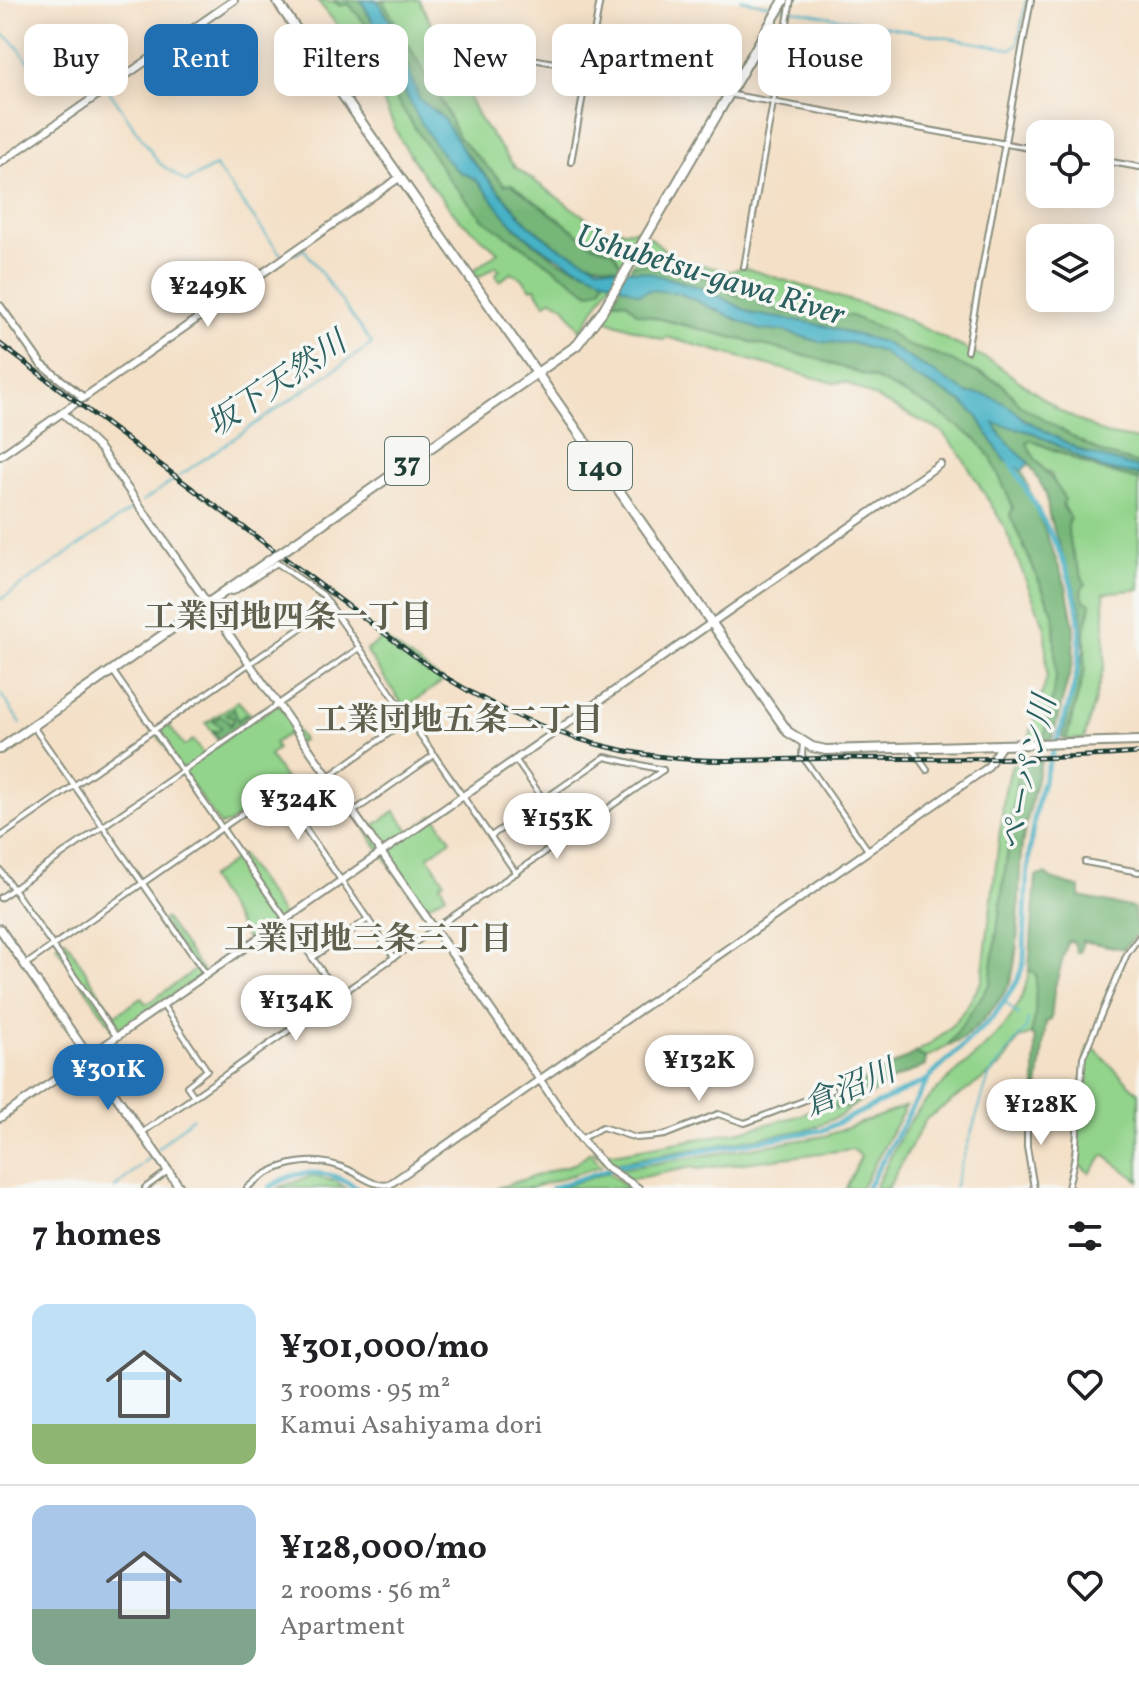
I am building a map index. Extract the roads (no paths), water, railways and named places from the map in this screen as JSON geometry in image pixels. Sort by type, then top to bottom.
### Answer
[{"type":"main road","name":"140","points":[[276,0],[710,624],[777,718],[803,742]]},
{"type":"main road","name":"37","points":[[742,70],[782,5]]},
{"type":"main road","name":"37","points":[[0,747],[536,374],[574,343],[604,305],[726,96]]},
{"type":"main road","name":"37","points":[[207,602],[278,553]]},
{"type":"main road","points":[[803,742],[826,750],[1139,741]]},
{"type":"main road","points":[[0,929],[180,1188]]},
{"type":"street","points":[[0,163],[234,0]]},
{"type":"street","points":[[596,24],[600,0]]},
{"type":"street","points":[[744,267],[774,101],[782,5],[791,0]]},
{"type":"street","points":[[967,351],[1031,0]]},
{"type":"street","points":[[742,95],[1026,147]]},
{"type":"street","points":[[571,162],[583,96]]},
{"type":"street","points":[[1114,163],[1139,167]]},
{"type":"street","points":[[0,456],[399,178]]},
{"type":"street","points":[[0,306],[41,364],[84,398]]},
{"type":"street","points":[[63,413],[100,449],[581,1139],[595,1156],[633,1187]]},
{"type":"street","points":[[0,1118],[940,464]]},
{"type":"street","points":[[227,591],[233,592],[277,563],[323,595],[516,873]]},
{"type":"street","points":[[0,837],[331,607]]},
{"type":"street","points":[[0,898],[360,648]]},
{"type":"street","points":[[112,669],[339,996]]},
{"type":"street","points":[[328,777],[409,719]]},
{"type":"street","points":[[32,725],[206,974]]},
{"type":"street","points":[[803,742],[802,756],[869,851]]},
{"type":"street","points":[[247,1188],[272,1170],[310,1161],[338,1165],[377,1185],[390,1184],[987,768],[1003,744]]},
{"type":"street","points":[[911,748],[927,770]]},
{"type":"street","points":[[353,812],[434,755]]},
{"type":"street","points":[[142,1133],[663,770],[662,767],[605,757],[491,836]]},
{"type":"street","points":[[515,759],[569,836]]},
{"type":"street","points":[[25,965],[278,789],[394,957]]},
{"type":"street","points":[[1085,862],[1139,872]]},
{"type":"street","points":[[0,870],[116,1036]]},
{"type":"street","points":[[312,958],[368,919]]},
{"type":"street","points":[[1068,1188],[1075,1156],[1083,1057],[1127,954],[1139,937]]},
{"type":"street","points":[[162,1004],[207,1070],[187,1086],[194,1096]]},
{"type":"street","points":[[581,1139],[602,1127],[636,1138],[665,1135],[718,1114],[745,1123],[832,1090]]},
{"type":"street","points":[[1027,1106],[1027,1147],[1034,1188]]},
{"type":"street","points":[[145,1188],[168,1171]]},
{"type":"water","points":[[361,0],[377,0],[392,24],[373,24]]},
{"type":"water","points":[[408,68],[419,99],[443,118],[464,152],[528,224],[556,246],[598,266],[646,272],[705,289],[753,314],[812,323],[883,342],[969,394],[998,400],[1023,419],[1083,452],[1139,468],[1139,475],[1103,469],[1034,433],[994,423],[1001,436],[1029,463],[1022,471],[1003,459],[977,416],[961,401],[915,377],[882,352],[851,343],[820,342],[783,331],[760,330],[679,293],[650,290],[639,294],[575,266],[545,250],[511,223],[477,181],[456,169],[440,152],[407,96]]},
{"type":"waterway","points":[[741,0],[776,6]]},
{"type":"waterway","points":[[782,8],[1011,49],[1018,43],[1026,0]]},
{"type":"waterway","name":"坂下天然川","points":[[0,34],[11,40],[24,55]]},
{"type":"waterway","name":"坂下天然川","points":[[112,96],[159,163],[186,182],[215,166],[282,256]]},
{"type":"waterway","name":"坂下天然川","points":[[179,476],[372,344],[304,249],[295,255]]},
{"type":"waterway","name":"ペーパン川","points":[[867,1188],[929,1078],[993,1017],[1017,982],[1024,962],[1033,824],[1072,693],[1080,647],[1076,601],[1070,579],[1008,457]]},
{"type":"waterway","name":"坂下天然川","points":[[142,502],[174,480]]},
{"type":"waterway","name":"坂下天然川","points":[[0,600],[135,507]]},
{"type":"waterway","name":"坂下天然川","points":[[0,693],[21,724]]},
{"type":"waterway","points":[[1005,1002],[1019,1015]]},
{"type":"waterway","points":[[954,1188],[989,1076],[1027,1027],[1028,1019]]},
{"type":"waterway","name":"倉沼川","points":[[552,1188],[621,1165],[823,1130],[929,1079]]},
{"type":"waterway","points":[[157,1149],[193,1117]]},
{"type":"waterway","points":[[115,1188],[153,1154]]},
{"type":"waterway","name":"倉沼川","points":[[269,1188],[290,1177],[312,1173],[335,1177],[356,1188]]},
{"type":"railway","points":[[0,344],[424,663],[488,702],[556,731],[627,751],[702,760],[1068,757],[1139,753]]},
{"type":"district","name":"工業団地四条一丁目","points":[[288,616]]},
{"type":"district","name":"工業団地五条二丁目","points":[[459,719]]},
{"type":"district","name":"工業団地三条三丁目","points":[[368,938]]},
{"type":"water label","name":"Ushubetsu-gawa River","points":[[711,274]]}]
